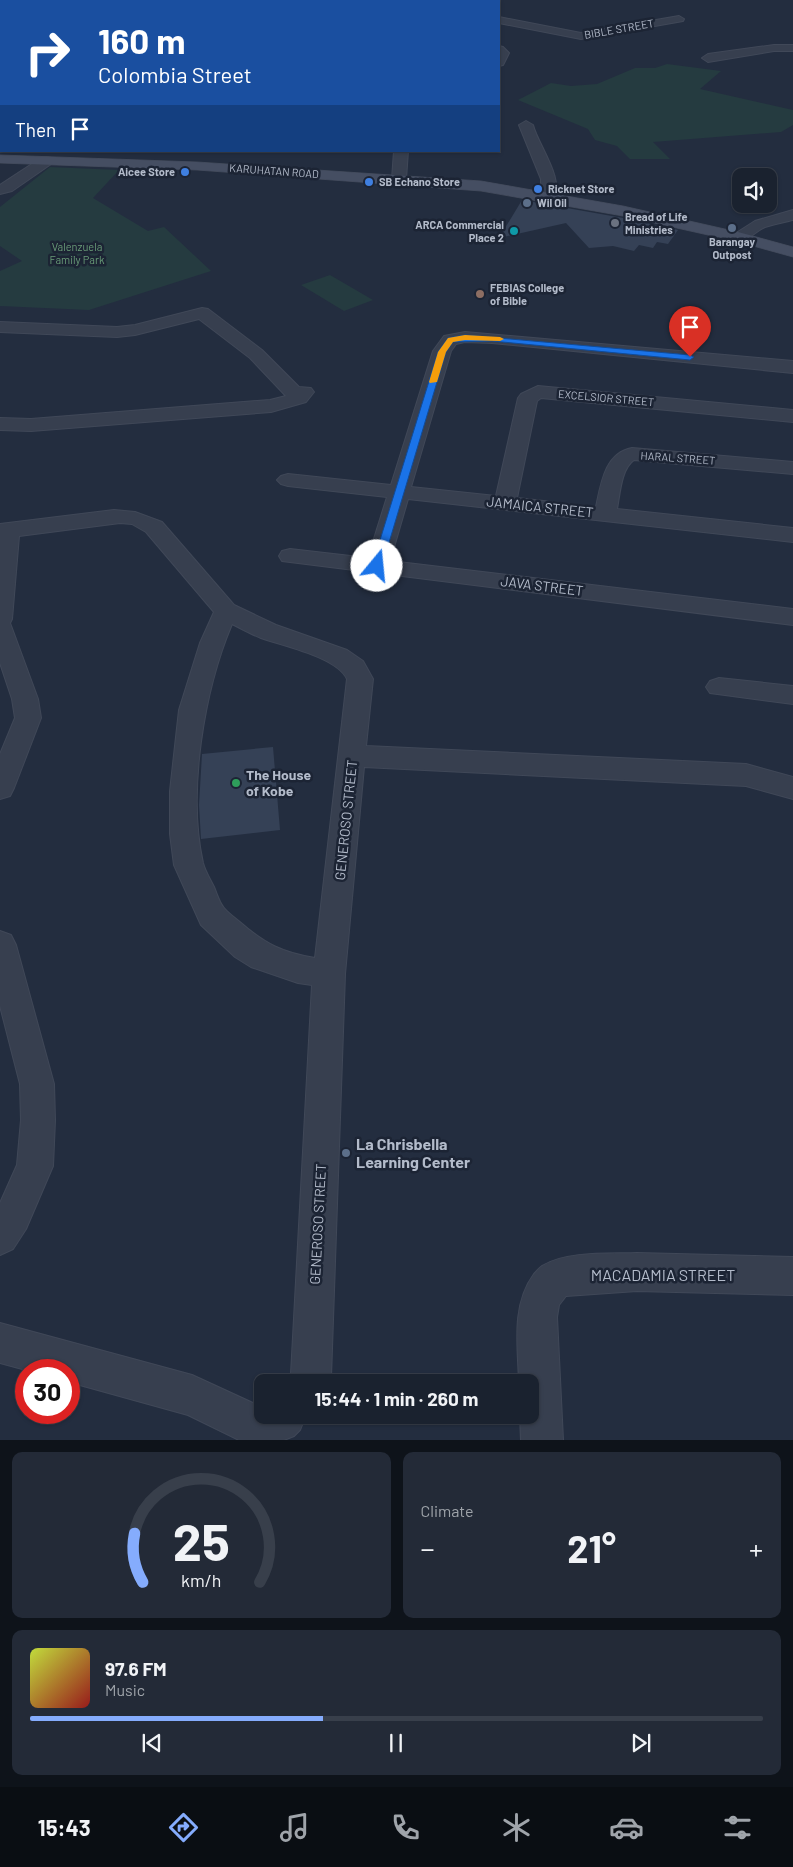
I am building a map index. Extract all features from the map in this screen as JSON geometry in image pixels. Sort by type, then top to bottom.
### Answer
[{"type":"main road","name":"KARUHATAN ROAD","points":[[0,159],[197,166],[481,186],[623,211],[738,237],[793,252]]},
{"type":"street","name":"BIBLE STREET","points":[[500,20],[581,36],[679,18],[655,10]]},
{"type":"street","points":[[708,58],[774,48],[793,48]]},
{"type":"street","points":[[526,125],[545,168],[550,192],[548,197]]},
{"type":"street","points":[[399,179],[401,152]]},
{"type":"street","points":[[2,193],[46,161]]},
{"type":"street","points":[[738,237],[760,224],[793,215]]},
{"type":"street","points":[[0,326],[117,332],[135,330],[202,313],[256,354],[302,395],[271,406],[31,425],[0,424]]},
{"type":"street","points":[[377,566],[442,352],[450,340],[492,338],[793,367]]},
{"type":"street","name":"EXCELSIOR STREET","points":[[505,503],[528,398],[538,392],[793,416]]},
{"type":"street","points":[[177,414],[211,393]]},
{"type":"street","name":"HARAL STREET","points":[[605,514],[614,475],[621,461],[627,455],[648,454],[793,468]]},
{"type":"street","name":"JAMAICA STREET","points":[[288,480],[793,535]]},
{"type":"street","name":"GENEROSO STREET","points":[[4,530],[114,517],[128,516],[141,518],[154,526],[226,611],[267,630],[338,656],[354,667],[360,679],[329,974],[311,1374]]},
{"type":"street","points":[[0,619],[4,530]]},
{"type":"street","name":"JAVA STREET","points":[[290,556],[793,617]]},
{"type":"street","points":[[226,611],[212,643],[192,710],[184,791],[184,834],[189,865],[212,916],[246,947],[262,957],[298,969],[329,974]]},
{"type":"street","points":[[0,627],[25,699],[28,718],[0,788]]},
{"type":"street","points":[[719,686],[793,696]]},
{"type":"street","points":[[352,756],[746,775],[793,788]]},
{"type":"street","points":[[0,945],[37,1084],[38,1120],[35,1166],[13,1216],[0,1236]]},
{"type":"street","name":"MACADAMIA STREET","points":[[542,1440],[537,1317],[542,1296],[554,1280],[570,1276],[637,1272],[793,1276]]},
{"type":"street","points":[[0,1343],[192,1396],[254,1426],[264,1424]]},
{"type":"green space","points":[[667,64],[721,71],[700,89],[793,110],[793,125],[781,132],[653,142],[670,159],[630,159],[617,146],[595,140],[588,129],[518,100],[551,83],[571,86],[597,84],[635,68],[655,68]]},
{"type":"green space","name":"Valenzuela Family Park","points":[[50,167],[119,170],[93,198],[148,231],[164,227],[211,271],[89,310],[0,306],[0,271],[22,261],[0,246],[0,207]]},
{"type":"green space","points":[[330,275],[373,300],[344,311],[301,285]]},
{"type":"building","name":"Bread of Life Ministries","points":[[522,200],[678,230],[668,244],[657,242],[653,248],[639,245],[634,251],[613,246],[589,248],[566,223],[499,238]]},
{"type":"building","name":"The House of Kobe","points":[[273,747],[280,830],[201,839],[199,805],[202,754]]},
{"type":"slow traffic","points":[[433,382],[442,352],[450,340],[465,338],[500,339]]},
{"type":"place","name":"Aicee Store","points":[[185,172]]},
{"type":"place","name":"SB Echano Store","points":[[369,182]]},
{"type":"place","name":"Ricknet Store","points":[[538,189]]},
{"type":"place","name":"Wil Oil","points":[[527,203]]},
{"type":"place","name":"Bread of Life Ministries","points":[[615,223]]},
{"type":"place","name":"Barangay Outpost","points":[[732,228]]},
{"type":"place","name":"ARCA Commercial Place 2","points":[[514,231]]},
{"type":"place","name":"FEBIAS College of Bible","points":[[480,294]]},
{"type":"place","name":"The House of Kobe","points":[[236,783]]},
{"type":"place","name":"La Chrisbella Learning Center","points":[[346,1153]]},
{"type":"route","points":[[377,566],[442,352],[450,340],[492,338],[690,357]]}]
